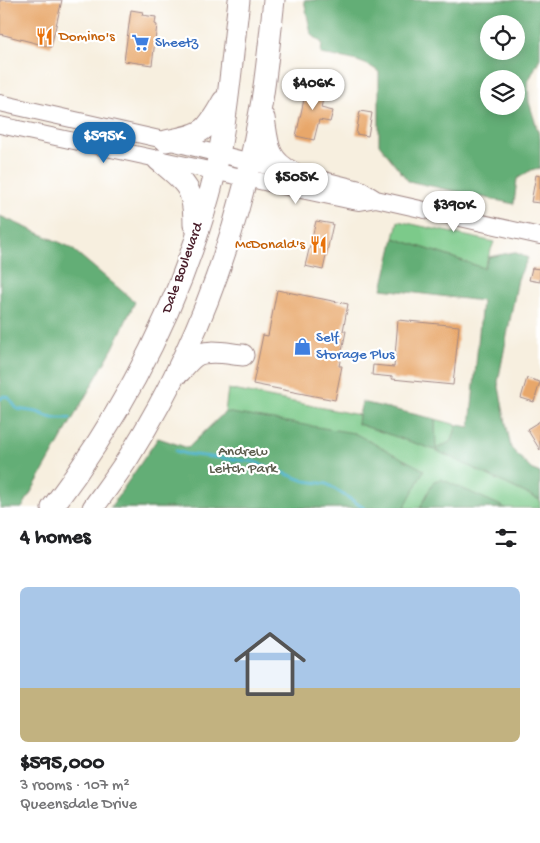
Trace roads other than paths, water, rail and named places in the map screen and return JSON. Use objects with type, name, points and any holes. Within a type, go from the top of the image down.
[{"type":"main road","name":"Dale Boulevard","points":[[52,508],[92,453],[118,412],[159,333],[194,242],[217,163],[239,0]]},
{"type":"main road","points":[[93,508],[129,457],[174,377],[215,283],[236,221],[249,170],[262,104],[274,0]]},
{"type":"main road","points":[[194,242],[194,207],[190,191],[162,150],[206,128],[228,92]]},
{"type":"main road","points":[[262,104],[266,134],[273,157],[280,166],[292,172]]},
{"type":"main road","points":[[174,377],[194,357],[200,354],[243,355]]},
{"type":"street","points":[[0,103],[162,150],[249,170],[356,201],[376,199]]},
{"type":"street","points":[[0,124],[162,150]]},
{"type":"street","points":[[249,170],[292,172],[360,189],[376,199],[540,236]]},
{"type":"waterway","points":[[0,399],[4,396],[8,397],[17,409],[37,412],[52,418],[70,418]]},
{"type":"waterway","points":[[176,451],[186,454],[255,462],[305,481],[327,484],[364,508]]},
{"type":"place","name":"Domino's","points":[[45,37]]},
{"type":"place","name":"Sheetz","points":[[141,43]]},
{"type":"place","name":"McDonald's","points":[[319,245]]},
{"type":"place","name":"Self Storage Plus","points":[[302,347]]},
{"type":"park label","name":"Andrew Leitch Park","points":[[243,460]]}]
